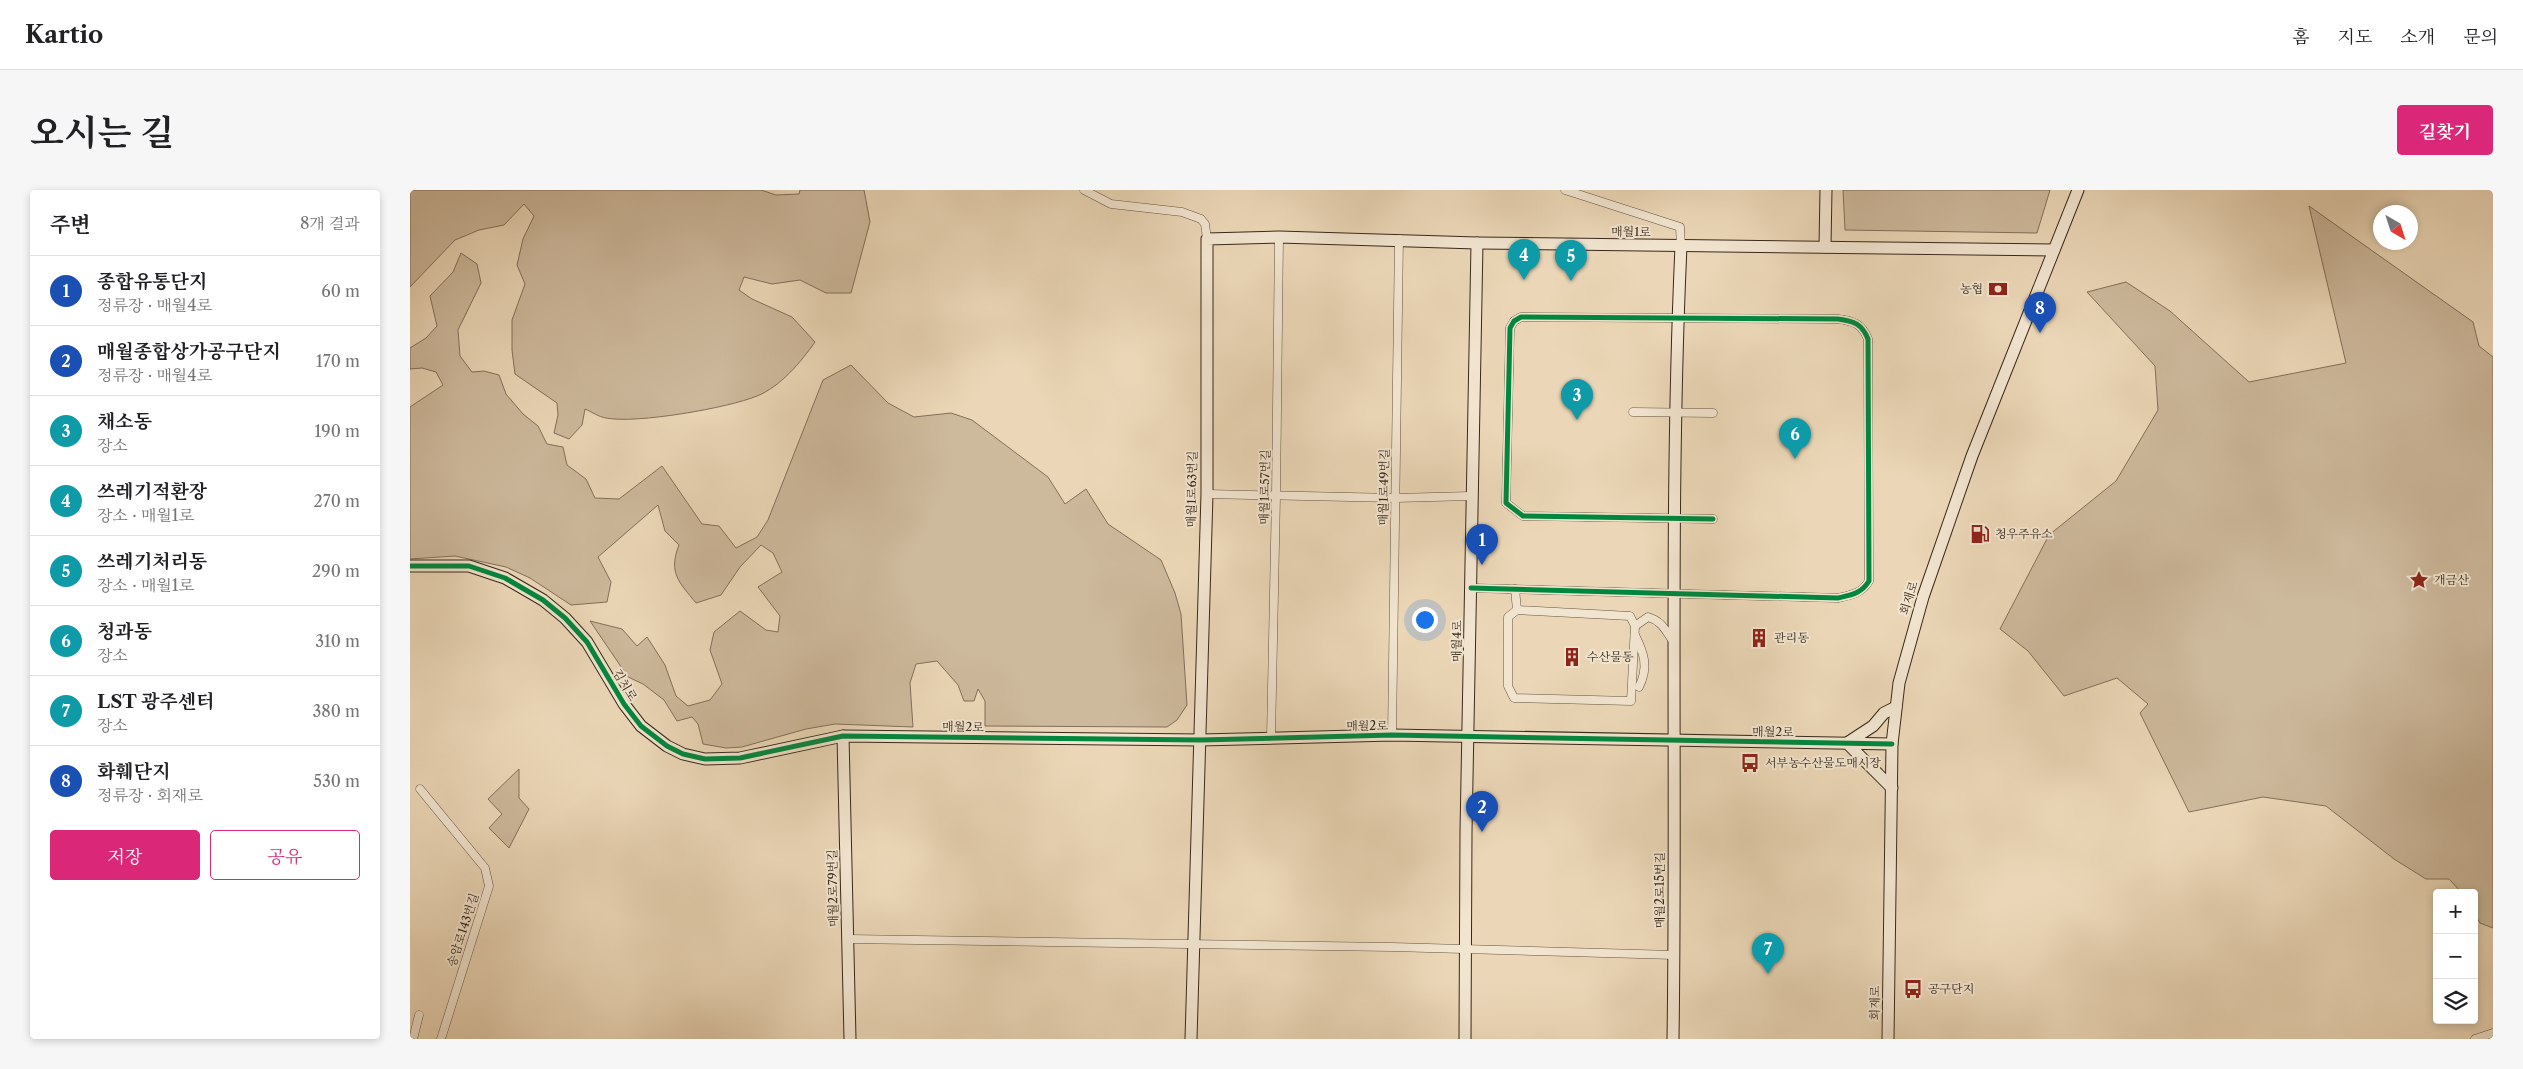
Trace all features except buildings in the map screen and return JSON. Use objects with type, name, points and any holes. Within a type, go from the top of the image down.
[{"type":"street","points":[[1085,190],[1111,204],[1182,212],[1191,215],[1205,224],[1207,239]]},
{"type":"street","points":[[1565,190],[1680,227],[1682,246]]},
{"type":"street","points":[[1826,190],[1826,247]]},
{"type":"street","name":"회재로","points":[[1888,1039],[1892,744],[1896,707],[1905,661],[1923,597],[1972,456],[2078,190]]},
{"type":"street","name":"매월1로","points":[[1207,239],[1278,237],[1399,239],[1477,243],[2054,250]]},
{"type":"street","name":"매월1로57번길","points":[[1271,736],[1276,496],[1278,237]]},
{"type":"street","name":"매월1로63번길","points":[[1190,1039],[1201,740],[1207,494],[1207,239]]},
{"type":"street","name":"매월1로49번길","points":[[1392,736],[1399,239]]},
{"type":"street","name":"매월4로","points":[[1465,1039],[1471,496],[1477,243]]},
{"type":"street","name":"매월2로15번길","points":[[1673,1039],[1674,741],[1672,592],[1678,316],[1682,246]]},
{"type":"street","points":[[1471,588],[1838,598],[1858,593],[1865,588],[1870,571],[1868,339],[1865,330],[1852,320],[1678,316],[1521,317],[1514,321],[1510,328],[1506,503],[1510,508],[1522,516],[1713,519]]},
{"type":"street","points":[[1633,412],[1713,413]]},
{"type":"street","points":[[1207,494],[1395,498],[1471,496]]},
{"type":"street","name":"김치로","points":[[410,566],[470,566],[505,578],[543,600],[565,618],[587,642],[624,704],[640,726],[652,737],[683,754],[705,759],[740,758],[843,736]]},
{"type":"street","points":[[1516,589],[1516,610]]},
{"type":"street","points":[[1639,687],[1643,679],[1645,654],[1635,630],[1630,616],[1624,614],[1516,610],[1508,617],[1508,686],[1514,698],[1632,701],[1635,630],[1648,617],[1656,619],[1661,622],[1673,641]]},
{"type":"street","points":[[1892,788],[1847,743],[1873,726],[1884,713],[1896,707]]},
{"type":"street","name":"매월2로","points":[[843,736],[1201,740],[1271,736],[1392,736],[1892,744]]},
{"type":"street","name":"매월2로79번길","points":[[843,736],[850,1039]]},
{"type":"street","name":"송암로143번길","points":[[420,789],[485,868],[489,886],[441,1039]]},
{"type":"street","points":[[848,939],[1674,955]]},
{"type":"street","points":[[414,1039],[418,1015]]},
{"type":"street","points":[[2475,1039],[2493,1033]]},
{"type":"shaded area","points":[[410,190],[761,190],[776,195],[799,194],[800,190],[864,190],[870,222],[851,293],[826,293],[800,280],[772,284],[744,277],[739,290],[752,299],[792,317],[815,342],[797,366],[774,387],[743,401],[704,410],[659,417],[638,419],[606,418],[585,409],[582,425],[569,439],[554,433],[558,415],[557,403],[515,374],[512,350],[512,320],[525,284],[517,265],[523,239],[534,216],[524,204],[504,225],[479,230],[455,240],[410,287]]},
{"type":"shaded area","points":[[1843,190],[2050,190],[2037,233],[1845,230]]},
{"type":"shaded area","points":[[2309,206],[2473,322],[2479,346],[2493,357],[2493,928],[2480,923],[2478,919],[2478,889],[2458,889],[2449,879],[2426,879],[2394,859],[2326,806],[2263,797],[2189,812],[2140,713],[2148,704],[2117,678],[2064,696],[2028,651],[2000,629],[2049,535],[2116,481],[2158,410],[2155,366],[2087,292],[2126,282],[2170,311],[2249,382],[2346,363]]},
{"type":"shaded area","points":[[461,253],[477,264],[481,283],[458,330],[460,356],[472,372],[484,371],[499,375],[506,394],[523,414],[538,426],[547,444],[563,447],[567,465],[586,479],[595,498],[619,499],[662,466],[702,524],[719,526],[736,548],[757,537],[768,520],[823,380],[851,365],[888,403],[914,417],[951,413],[972,420],[1048,477],[1065,504],[1086,489],[1108,524],[1161,560],[1175,593],[1181,614],[1187,705],[1177,720],[1167,727],[985,726],[985,701],[978,689],[974,701],[964,701],[958,685],[937,661],[916,664],[910,683],[913,727],[835,724],[806,729],[742,747],[726,748],[703,744],[698,724],[692,717],[677,721],[664,700],[643,684],[628,677],[590,621],[622,629],[637,646],[647,637],[665,665],[676,696],[688,706],[710,700],[722,684],[710,650],[714,632],[740,611],[766,630],[778,632],[780,616],[758,587],[782,572],[773,553],[761,545],[740,567],[721,595],[696,603],[677,577],[675,563],[679,545],[665,531],[658,505],[598,557],[611,582],[607,602],[571,605],[530,578],[506,567],[455,556],[410,559],[410,407],[443,385],[436,372],[422,368],[410,369],[410,348],[426,338],[437,326],[430,296],[453,272]]},
{"type":"shaded area","points":[[519,769],[519,798],[529,809],[509,848],[489,828],[502,814],[488,799]]},
{"type":"cycle path","points":[[1471,588],[1838,598],[1859,591],[1869,581],[1868,339],[1857,324],[1838,319],[1521,317],[1514,321],[1510,328],[1506,503],[1523,516],[1713,519]]},
{"type":"cycle path","points":[[410,566],[469,566],[505,578],[543,600],[565,618],[587,642],[624,704],[641,726],[667,746],[683,754],[705,759],[740,758],[843,736],[1201,740],[1392,735],[1892,744]]},
{"type":"place","name":"쓰레기적환장","points":[[1524,280]]},
{"type":"place","name":"쓰레기처리동","points":[[1571,281]]},
{"type":"place","name":"농협","points":[[1998,289]]},
{"type":"place","name":"화훼단지","points":[[2040,333]]},
{"type":"place","name":"채소동","points":[[1577,420]]},
{"type":"place","name":"청과동","points":[[1795,459]]},
{"type":"place","name":"청우주유소","points":[[1980,534]]},
{"type":"place","name":"종합유통단지","points":[[1482,565]]},
{"type":"place","name":"개금산","points":[[2419,580]]},
{"type":"place","name":"관리동","points":[[1759,638]]},
{"type":"place","name":"수산물동","points":[[1572,657]]},
{"type":"place","name":"서부농수산물도매시장","points":[[1750,763]]},
{"type":"place","name":"매월종합상가공구단지","points":[[1482,832]]},
{"type":"place","name":"LST 광주센터","points":[[1768,974]]},
{"type":"place","name":"공구단지","points":[[1913,989]]}]
